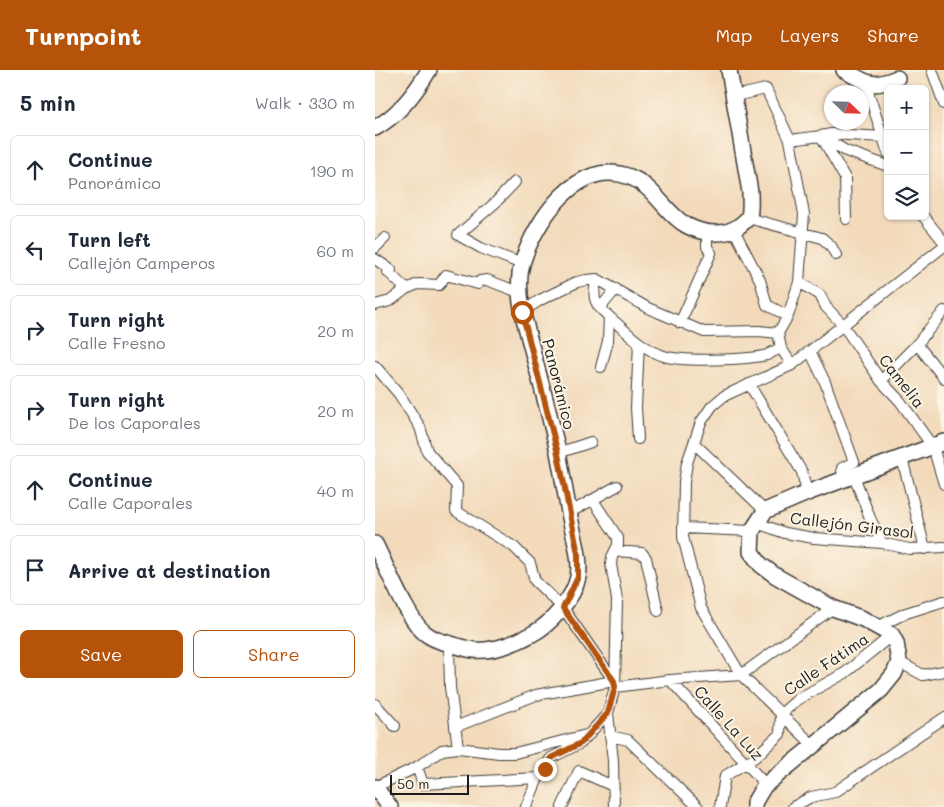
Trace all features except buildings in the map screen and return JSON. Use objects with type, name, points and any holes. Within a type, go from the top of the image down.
[{"type":"street","points":[[375,128],[387,122],[422,82],[429,70]]},
{"type":"street","points":[[729,70],[735,96],[750,192],[750,212],[748,218],[733,230],[760,280],[767,305],[788,316]]},
{"type":"street","points":[[843,70],[865,82],[881,84],[899,73]]},
{"type":"street","points":[[932,70],[943,97]]},
{"type":"street","points":[[865,82],[884,140]]},
{"type":"street","points":[[735,96],[766,89],[790,140],[804,214],[804,234],[799,282],[788,316],[778,333],[781,348],[792,365]]},
{"type":"street","points":[[790,140],[831,134],[883,137]]},
{"type":"street","points":[[821,136],[846,150],[884,164]]},
{"type":"street","points":[[821,136],[845,178],[846,219]]},
{"type":"street","name":"Panorámico","points":[[375,544],[410,615],[424,633],[441,642],[475,650],[498,647],[522,640],[541,630],[563,608],[578,577],[578,554],[558,454],[522,312],[520,277],[522,264],[537,232],[547,213],[577,183],[595,173],[612,172],[630,177],[647,188],[685,224],[707,232],[721,234],[733,230]]},
{"type":"street","points":[[515,182],[495,204],[458,235],[481,248],[522,264]]},
{"type":"street","points":[[748,218],[822,238],[831,246],[836,255]]},
{"type":"street","points":[[926,220],[944,242]]},
{"type":"street","points":[[680,323],[711,253],[707,247],[707,232]]},
{"type":"street","points":[[375,248],[385,238]]},
{"type":"street","points":[[814,746],[741,676],[701,608],[683,537],[684,482],[687,464],[701,422],[712,406],[724,396],[792,365],[944,246]]},
{"type":"street","points":[[375,258],[391,270],[388,272],[406,288]]},
{"type":"street","points":[[375,305],[390,301],[406,288],[418,284],[439,285],[446,275],[478,284],[480,281],[487,280],[521,294]]},
{"type":"street","points":[[522,312],[540,300],[577,282],[597,279],[648,308],[704,332],[759,331],[778,333]]},
{"type":"street","points":[[597,279],[594,298],[600,308],[639,343],[664,356],[695,359],[728,358],[767,355],[781,348]]},
{"type":"street","name":"Camelia","points":[[799,282],[820,294],[825,308],[843,325],[881,381],[938,445],[944,484]]},
{"type":"street","points":[[600,308],[615,289]]},
{"type":"street","points":[[881,381],[917,344],[944,311]]},
{"type":"street","points":[[601,367],[608,341],[609,317]]},
{"type":"street","points":[[638,439],[636,408],[639,343]]},
{"type":"street","points":[[917,344],[944,378]]},
{"type":"street","points":[[810,351],[825,382],[854,462],[842,468],[882,543]]},
{"type":"street","points":[[375,366],[399,394],[420,427],[427,451],[457,486],[456,510],[514,547],[530,563],[535,581],[563,608],[615,684]]},
{"type":"street","points":[[749,384],[802,472],[807,493]]},
{"type":"street","points":[[558,454],[591,442]]},
{"type":"street","points":[[694,443],[758,522]]},
{"type":"street","points":[[683,528],[758,522],[807,493],[938,445]]},
{"type":"street","points":[[902,458],[925,549]]},
{"type":"street","points":[[569,513],[617,486]]},
{"type":"street","points":[[593,500],[617,538],[618,545],[611,564],[617,600],[615,684],[608,713],[613,761],[614,807]]},
{"type":"street","points":[[754,807],[754,802],[766,785],[881,690],[894,674],[899,662],[896,643],[892,635],[879,626],[833,608],[776,576],[761,565],[751,552],[758,522]]},
{"type":"street","name":"Callejón Girasol","points":[[758,522],[785,533],[814,538],[882,543],[909,549],[944,547]]},
{"type":"street","points":[[615,551],[642,553],[646,558],[657,611]]},
{"type":"street","points":[[879,626],[906,613],[944,601]]},
{"type":"street","points":[[455,727],[536,695],[615,684],[741,676],[833,608]]},
{"type":"street","name":"Calle Fátima","points":[[720,807],[725,776],[755,757],[780,734],[781,714],[798,699],[845,673],[892,635]]},
{"type":"street","points":[[449,644],[450,687],[458,748]]},
{"type":"street","points":[[899,662],[923,675],[944,671]]},
{"type":"street","name":"Calle La Luz","points":[[670,680],[766,785]]},
{"type":"street","points":[[375,704],[395,726]]},
{"type":"street","points":[[526,807],[538,778],[551,758],[581,743],[608,713]]},
{"type":"street","points":[[793,807],[811,797],[835,792],[944,718]]},
{"type":"street","points":[[390,807],[375,787],[417,767],[442,750],[458,748],[515,753],[590,734]]},
{"type":"street","points":[[610,736],[628,740],[698,807]]},
{"type":"street","points":[[417,767],[423,784],[538,778]]},
{"type":"street","points":[[562,807],[579,771],[613,786]]},
{"type":"route","points":[[522,312],[558,454],[578,554],[578,577],[563,608],[614,681],[615,687],[608,713],[581,743],[551,758],[545,769]]}]
